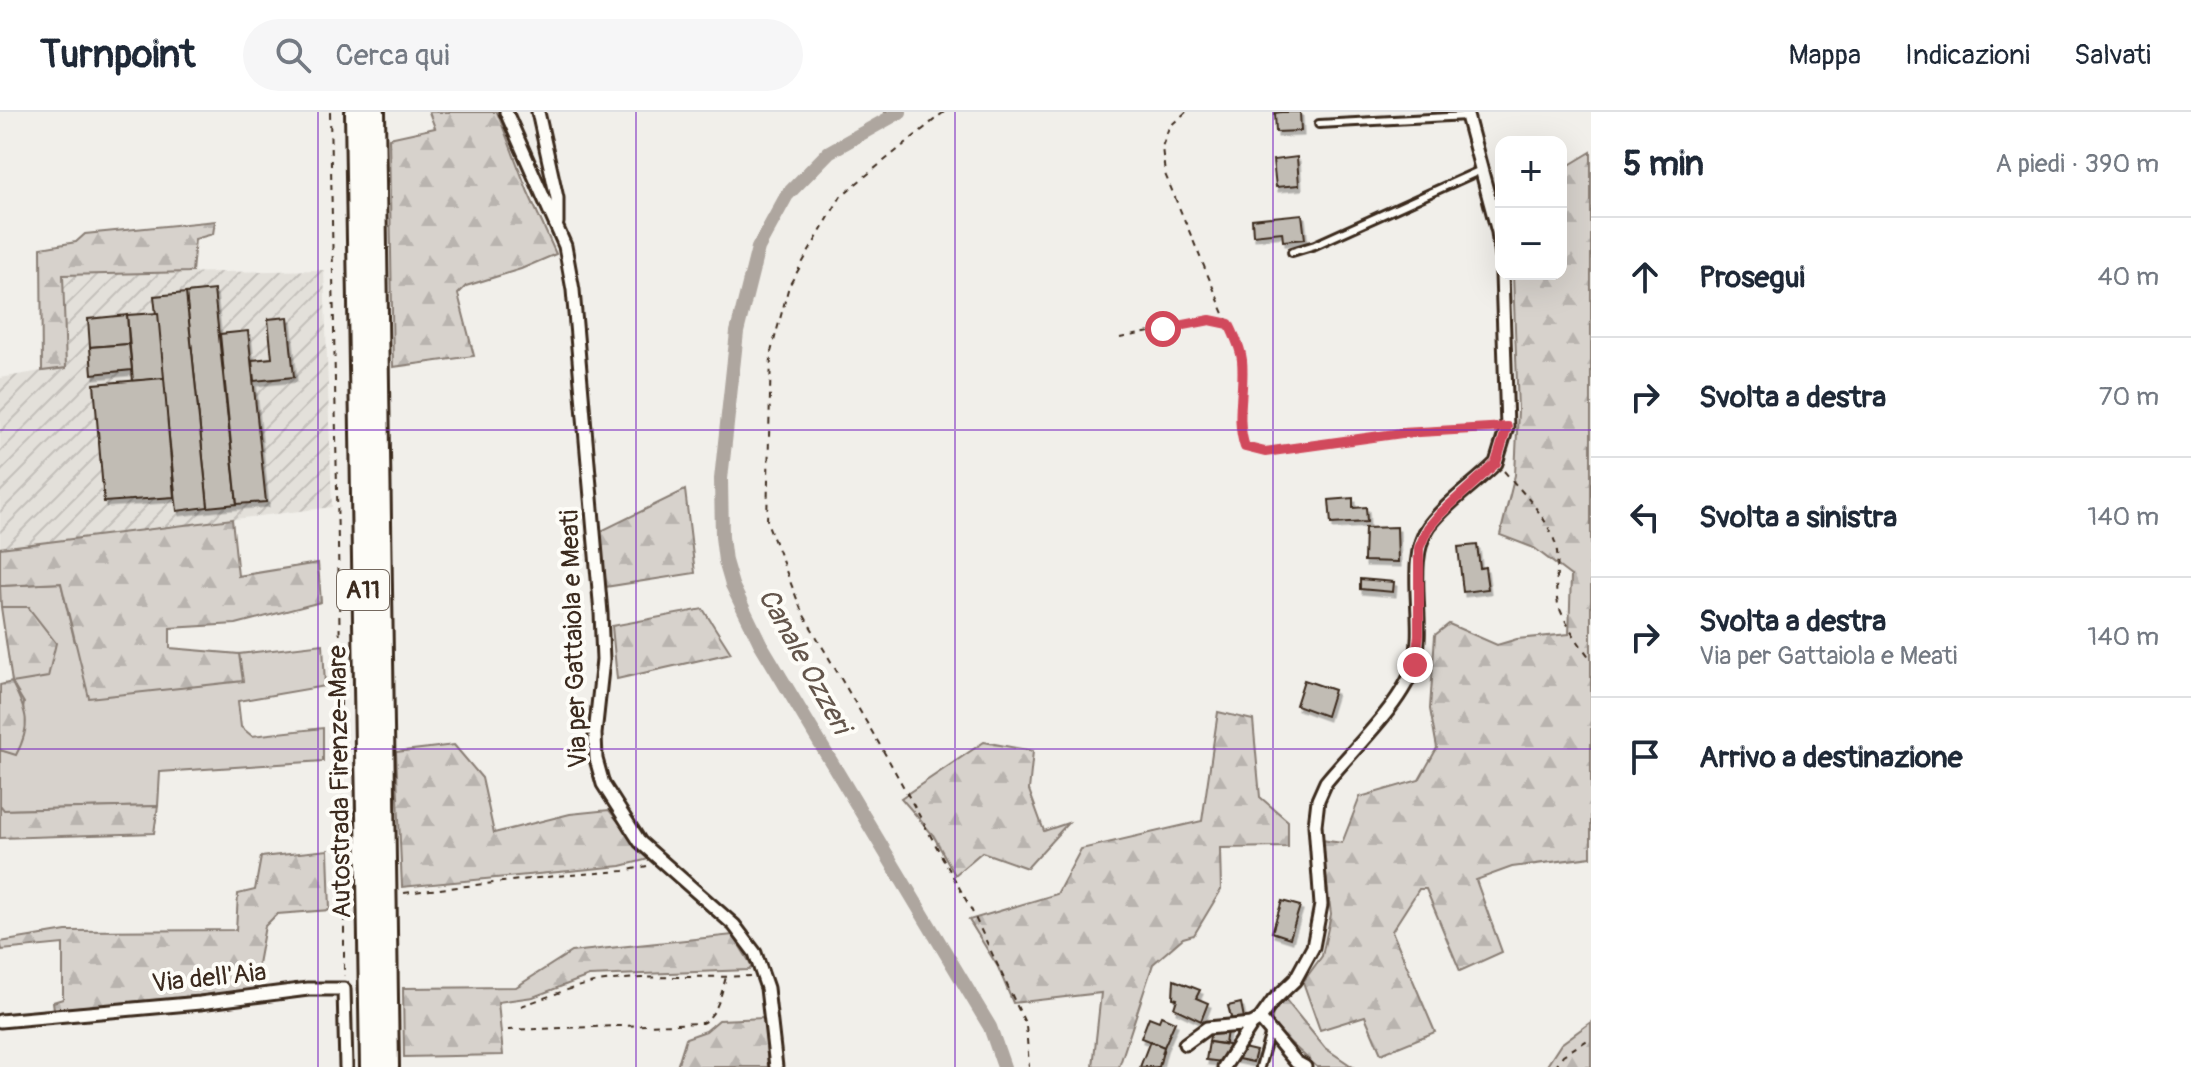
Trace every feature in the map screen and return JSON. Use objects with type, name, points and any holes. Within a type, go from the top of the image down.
[{"type":"highway","name":"Autostrada Firenze-Mare","points":[[356,112],[371,1067]]},
{"type":"highway","name":"Autostrada Firenze-Mare","points":[[374,112],[388,1067]]},
{"type":"street","name":"Via per Gattaiola e Meati","points":[[506,112],[565,246],[573,290],[601,613],[603,660],[595,734],[596,759],[603,784],[640,842],[734,925],[755,953],[767,988],[776,1067]]},
{"type":"street","points":[[538,112],[557,198],[557,228]]},
{"type":"street","points":[[1466,114],[1495,221]]},
{"type":"street","points":[[1224,1067],[1256,1021],[1295,980],[1313,947],[1321,905],[1315,825],[1322,791],[1401,693],[1415,665],[1419,635],[1419,548],[1428,528],[1496,463],[1507,427],[1502,280]]},
{"type":"street","name":"Via dell'Aia","points":[[0,1021],[200,1003],[308,989],[344,989]]},
{"type":"street","points":[[344,989],[346,1067]]},
{"type":"street","points":[[1185,1044],[1207,1028],[1256,1021],[1270,1030],[1296,1062],[1305,1067]]},
{"type":"lane","points":[[1319,124],[1466,114]]},
{"type":"lane","points":[[1292,252],[1315,245],[1481,170]]},
{"type":"lane","points":[[1260,1067],[1270,1030]]},
{"type":"path","points":[[330,112],[344,989]]},
{"type":"path","points":[[944,112],[841,196],[789,286],[771,352],[767,522],[802,612],[971,909],[1026,1025],[1029,1067]]},
{"type":"path","points":[[1186,112],[1169,127],[1162,147],[1165,174],[1242,358],[1239,411],[1245,447],[1265,452],[1402,433],[1507,427]]},
{"type":"path","points":[[1120,338],[1210,320],[1229,324]]},
{"type":"path","points":[[1496,463],[1537,508],[1554,538],[1558,560],[1557,602],[1591,659]]},
{"type":"path","points":[[404,893],[624,871],[663,862]]},
{"type":"path","points":[[521,1006],[601,982],[641,977],[763,975]]},
{"type":"path","points":[[508,1030],[702,1023],[711,1018],[726,977]]},
{"type":"path","points":[[1555,1067],[1563,1055],[1591,1038]]},
{"type":"shaded area","points":[[324,270],[332,507],[0,548],[0,378],[65,367],[62,275]]},
{"type":"green space","points":[[429,112],[497,112],[556,254],[521,269],[466,286],[458,294],[474,356],[393,367],[389,138],[435,128]]},
{"type":"green space","points":[[1591,152],[1591,857],[1512,867],[1476,880],[1502,952],[1460,971],[1426,889],[1419,889],[1392,931],[1435,1032],[1381,1054],[1365,1016],[1320,1030],[1303,982],[1322,956],[1331,914],[1321,840],[1342,843],[1360,797],[1419,780],[1437,748],[1430,709],[1435,635],[1449,624],[1497,645],[1517,639],[1569,634],[1571,576],[1534,548],[1500,535],[1515,475],[1518,410],[1513,280],[1567,280],[1567,166]]},
{"type":"green space","points":[[215,221],[213,234],[195,239],[192,272],[63,275],[66,368],[42,371],[41,248],[76,242],[85,234]]},
{"type":"green space","points":[[685,490],[695,573],[605,587],[601,531]]},
{"type":"green space","points":[[232,519],[238,576],[318,563],[321,602],[236,624],[170,628],[170,648],[239,654],[243,681],[89,698],[61,583],[0,586],[0,548]]},
{"type":"green space","points":[[61,583],[75,643],[242,681],[239,654],[323,644],[325,686],[238,701],[241,727],[252,736],[323,728],[323,761],[160,772],[158,806],[4,810],[0,805],[0,750],[16,754],[24,703],[12,683],[29,607],[1,607],[0,586]]},
{"type":"green space","points":[[1,607],[28,607],[56,643],[48,677],[12,683],[26,719],[16,755],[0,750],[0,685],[12,682]]},
{"type":"green space","points":[[703,609],[731,653],[617,679],[612,626]]},
{"type":"green space","points":[[1218,712],[1253,720],[1260,797],[1288,821],[1288,847],[1220,848],[1221,890],[1194,935],[1183,938],[1153,964],[1119,1067],[1093,1067],[1101,993],[1013,1003],[998,967],[969,920],[1057,894],[1081,849],[1202,821]]},
{"type":"green space","points":[[984,742],[1033,751],[1029,790],[1044,831],[1068,823],[1027,868],[982,852],[955,875],[933,835],[901,798]]},
{"type":"green space","points":[[454,745],[482,778],[494,833],[570,814],[609,810],[649,859],[621,866],[402,887],[396,752]]},
{"type":"green space","points":[[0,805],[4,810],[158,806],[154,833],[0,838]]},
{"type":"green space","points":[[328,850],[330,910],[277,914],[265,926],[253,991],[54,1009],[53,1002],[63,999],[63,944],[2,950],[0,942],[66,931],[236,930],[238,894],[255,890],[261,857]]},
{"type":"green space","points":[[733,935],[752,966],[749,970],[589,976],[533,997],[498,1002],[503,1055],[404,1057],[403,988],[516,987],[571,952]]},
{"type":"green space","points":[[1285,999],[1325,1048],[1353,1067],[1317,1067],[1271,1025],[1273,1012]]},
{"type":"green space","points":[[764,1018],[768,1067],[677,1067],[686,1038],[706,1031],[719,1020]]},
{"type":"green space","points":[[1591,1022],[1591,1067],[1546,1067],[1561,1044]]},
{"type":"building","points":[[1300,112],[1301,131],[1276,132],[1275,113]]},
{"type":"building","points":[[1297,157],[1299,185],[1276,187],[1273,160]]},
{"type":"building","points":[[1302,214],[1305,239],[1283,241],[1282,232],[1253,235],[1252,219]]},
{"type":"building","points":[[214,290],[237,504],[208,507],[186,293]]},
{"type":"building","points":[[186,293],[208,507],[177,511],[154,296]]},
{"type":"building","points":[[158,313],[164,378],[133,381],[127,315]]},
{"type":"building","points":[[127,315],[129,344],[90,347],[88,319]]},
{"type":"building","points":[[288,317],[294,377],[254,381],[252,360],[272,358],[268,319]]},
{"type":"building","points":[[248,331],[266,502],[237,504],[220,334]]},
{"type":"building","points":[[129,344],[132,370],[92,374],[90,347]]},
{"type":"building","points":[[164,378],[174,497],[104,502],[94,384]]},
{"type":"building","points":[[1353,498],[1353,508],[1366,507],[1367,522],[1331,524],[1329,500]]},
{"type":"building","points":[[1397,527],[1398,562],[1364,561],[1365,528]]},
{"type":"building","points":[[1477,545],[1480,568],[1485,567],[1488,589],[1463,592],[1458,547]]},
{"type":"building","points":[[1360,579],[1394,582],[1393,592],[1360,589]]},
{"type":"building","points":[[1304,680],[1334,690],[1326,716],[1296,705]]},
{"type":"building","points":[[1282,901],[1300,906],[1290,938],[1272,932]]},
{"type":"building","points":[[1174,980],[1200,990],[1196,998],[1208,1003],[1201,1021],[1174,1008],[1177,999],[1173,998]]},
{"type":"building","points":[[1241,1003],[1244,1018],[1232,1021],[1228,1006]]},
{"type":"building","points":[[1161,1016],[1175,1022],[1164,1047],[1141,1038],[1149,1017],[1159,1021]]},
{"type":"building","points":[[1211,1029],[1227,1031],[1225,1044],[1209,1042]]},
{"type":"building","points":[[1150,1041],[1164,1047],[1159,1067],[1140,1067]]},
{"type":"building","points":[[1209,1042],[1234,1046],[1222,1062],[1206,1060]]},
{"type":"building","points":[[1239,1047],[1256,1051],[1253,1062],[1233,1058]]},
{"type":"waterway","name":"Canale Ozzeri","points":[[886,112],[891,117]]},
{"type":"waterway","name":"Canale Ozzeri","points":[[900,112],[829,152],[787,195],[758,248],[737,332],[721,479],[722,537],[732,585],[760,643],[990,1027],[1004,1067]]},
{"type":"route","points":[[1163,329],[1210,320],[1229,324],[1242,358],[1239,411],[1245,447],[1265,452],[1402,433],[1507,427],[1496,463],[1440,514],[1428,528],[1419,548],[1419,635],[1415,665]]}]
